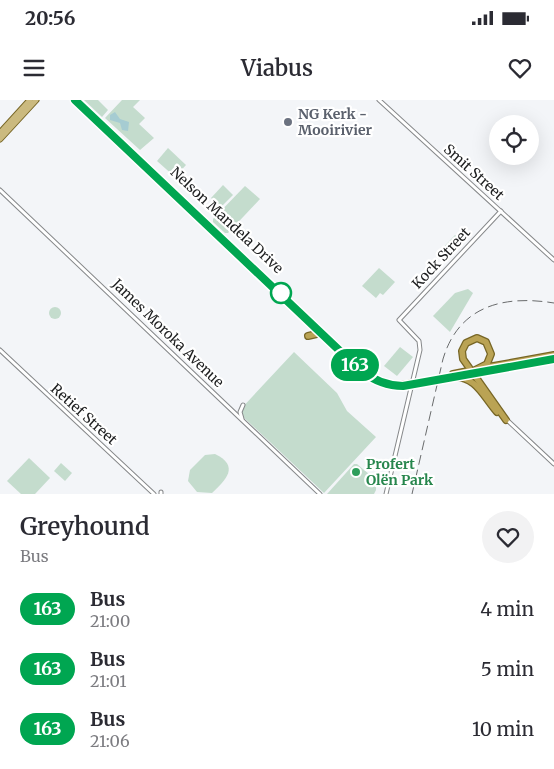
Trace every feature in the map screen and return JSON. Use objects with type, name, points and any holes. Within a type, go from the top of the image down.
[{"type":"highway","name":"Nelson Mandela Drive","points":[[75,100],[368,376],[382,383],[396,384],[453,376],[554,355]]},
{"type":"highway","name":"Nelson Mandela Drive","points":[[80,100],[368,372],[382,380],[396,384]]},
{"type":"highway","points":[[308,336],[316,332],[323,334]]},
{"type":"highway","points":[[473,372],[487,364],[491,354],[489,345],[478,338],[466,343],[462,351],[463,359],[506,420]]},
{"type":"highway","name":"Nelson Mandela Drive","points":[[473,372],[554,359]]},
{"type":"highway","points":[[453,376],[472,381],[506,420]]},
{"type":"main road","points":[[0,133],[30,100]]},
{"type":"main road","points":[[0,139],[36,100]]},
{"type":"street","name":"Smit Street","points":[[379,100],[554,260]]},
{"type":"street","name":"James Moroka Avenue","points":[[0,190],[320,494]]},
{"type":"street","name":"Kock Street","points":[[386,494],[420,350],[419,341],[399,320],[501,211]]},
{"type":"street","name":"Retief Street","points":[[0,350],[154,494]]},
{"type":"street","points":[[39,388],[41,396]]},
{"type":"street","points":[[242,405],[240,412],[243,421]]},
{"type":"street","points":[[506,420],[554,464]]},
{"type":"green space","points":[[84,100],[98,100],[108,110],[102,117]]},
{"type":"green space","points":[[122,100],[140,100],[133,107],[145,118],[139,124],[154,138],[140,150],[105,118]]},
{"type":"green space","points":[[168,148],[186,165],[175,177],[157,161]]},
{"type":"green space","points":[[223,185],[233,195],[221,207],[211,198]]},
{"type":"green space","points":[[245,186],[260,199],[228,233],[225,233],[213,222],[213,219]]},
{"type":"green space","points":[[455,235],[463,243],[448,258],[440,251]]},
{"type":"green space","points":[[379,268],[395,282],[383,295],[380,293],[376,298],[362,286]]},
{"type":"green space","points":[[468,289],[473,293],[450,332],[433,316],[455,293]]},
{"type":"green space","points":[[53,307],[57,307],[61,313],[57,319],[53,319],[49,315],[49,311]]},
{"type":"green space","points":[[400,347],[413,357],[397,376],[384,366]]},
{"type":"green space","points":[[294,352],[337,393],[347,411],[376,437],[324,493],[238,412]]},
{"type":"green space","points":[[215,454],[227,463],[229,468],[226,478],[212,493],[197,492],[188,481],[190,470],[205,455]]},
{"type":"green space","points":[[29,458],[50,478],[35,494],[21,494],[7,481]]},
{"type":"green space","points":[[61,463],[72,473],[65,481],[54,471]]},
{"type":"green space","name":"Profert Olën Park","points":[[354,464],[357,464],[376,480],[374,494],[327,494]]},
{"type":"water","points":[[115,112],[120,119],[129,122],[128,131],[122,130],[120,123],[110,120],[110,115]]},
{"type":"railway","points":[[412,494],[443,359],[450,341],[460,326],[472,315],[502,303],[518,301],[554,303]]},
{"type":"bus line","name":"163","points":[[75,100],[368,376],[388,385],[403,386],[554,359]]},
{"type":"place","name":"NG Kerk - Mooirivier","points":[[288,122]]},
{"type":"place","name":"Profert Olën Park","points":[[356,472]]}]
